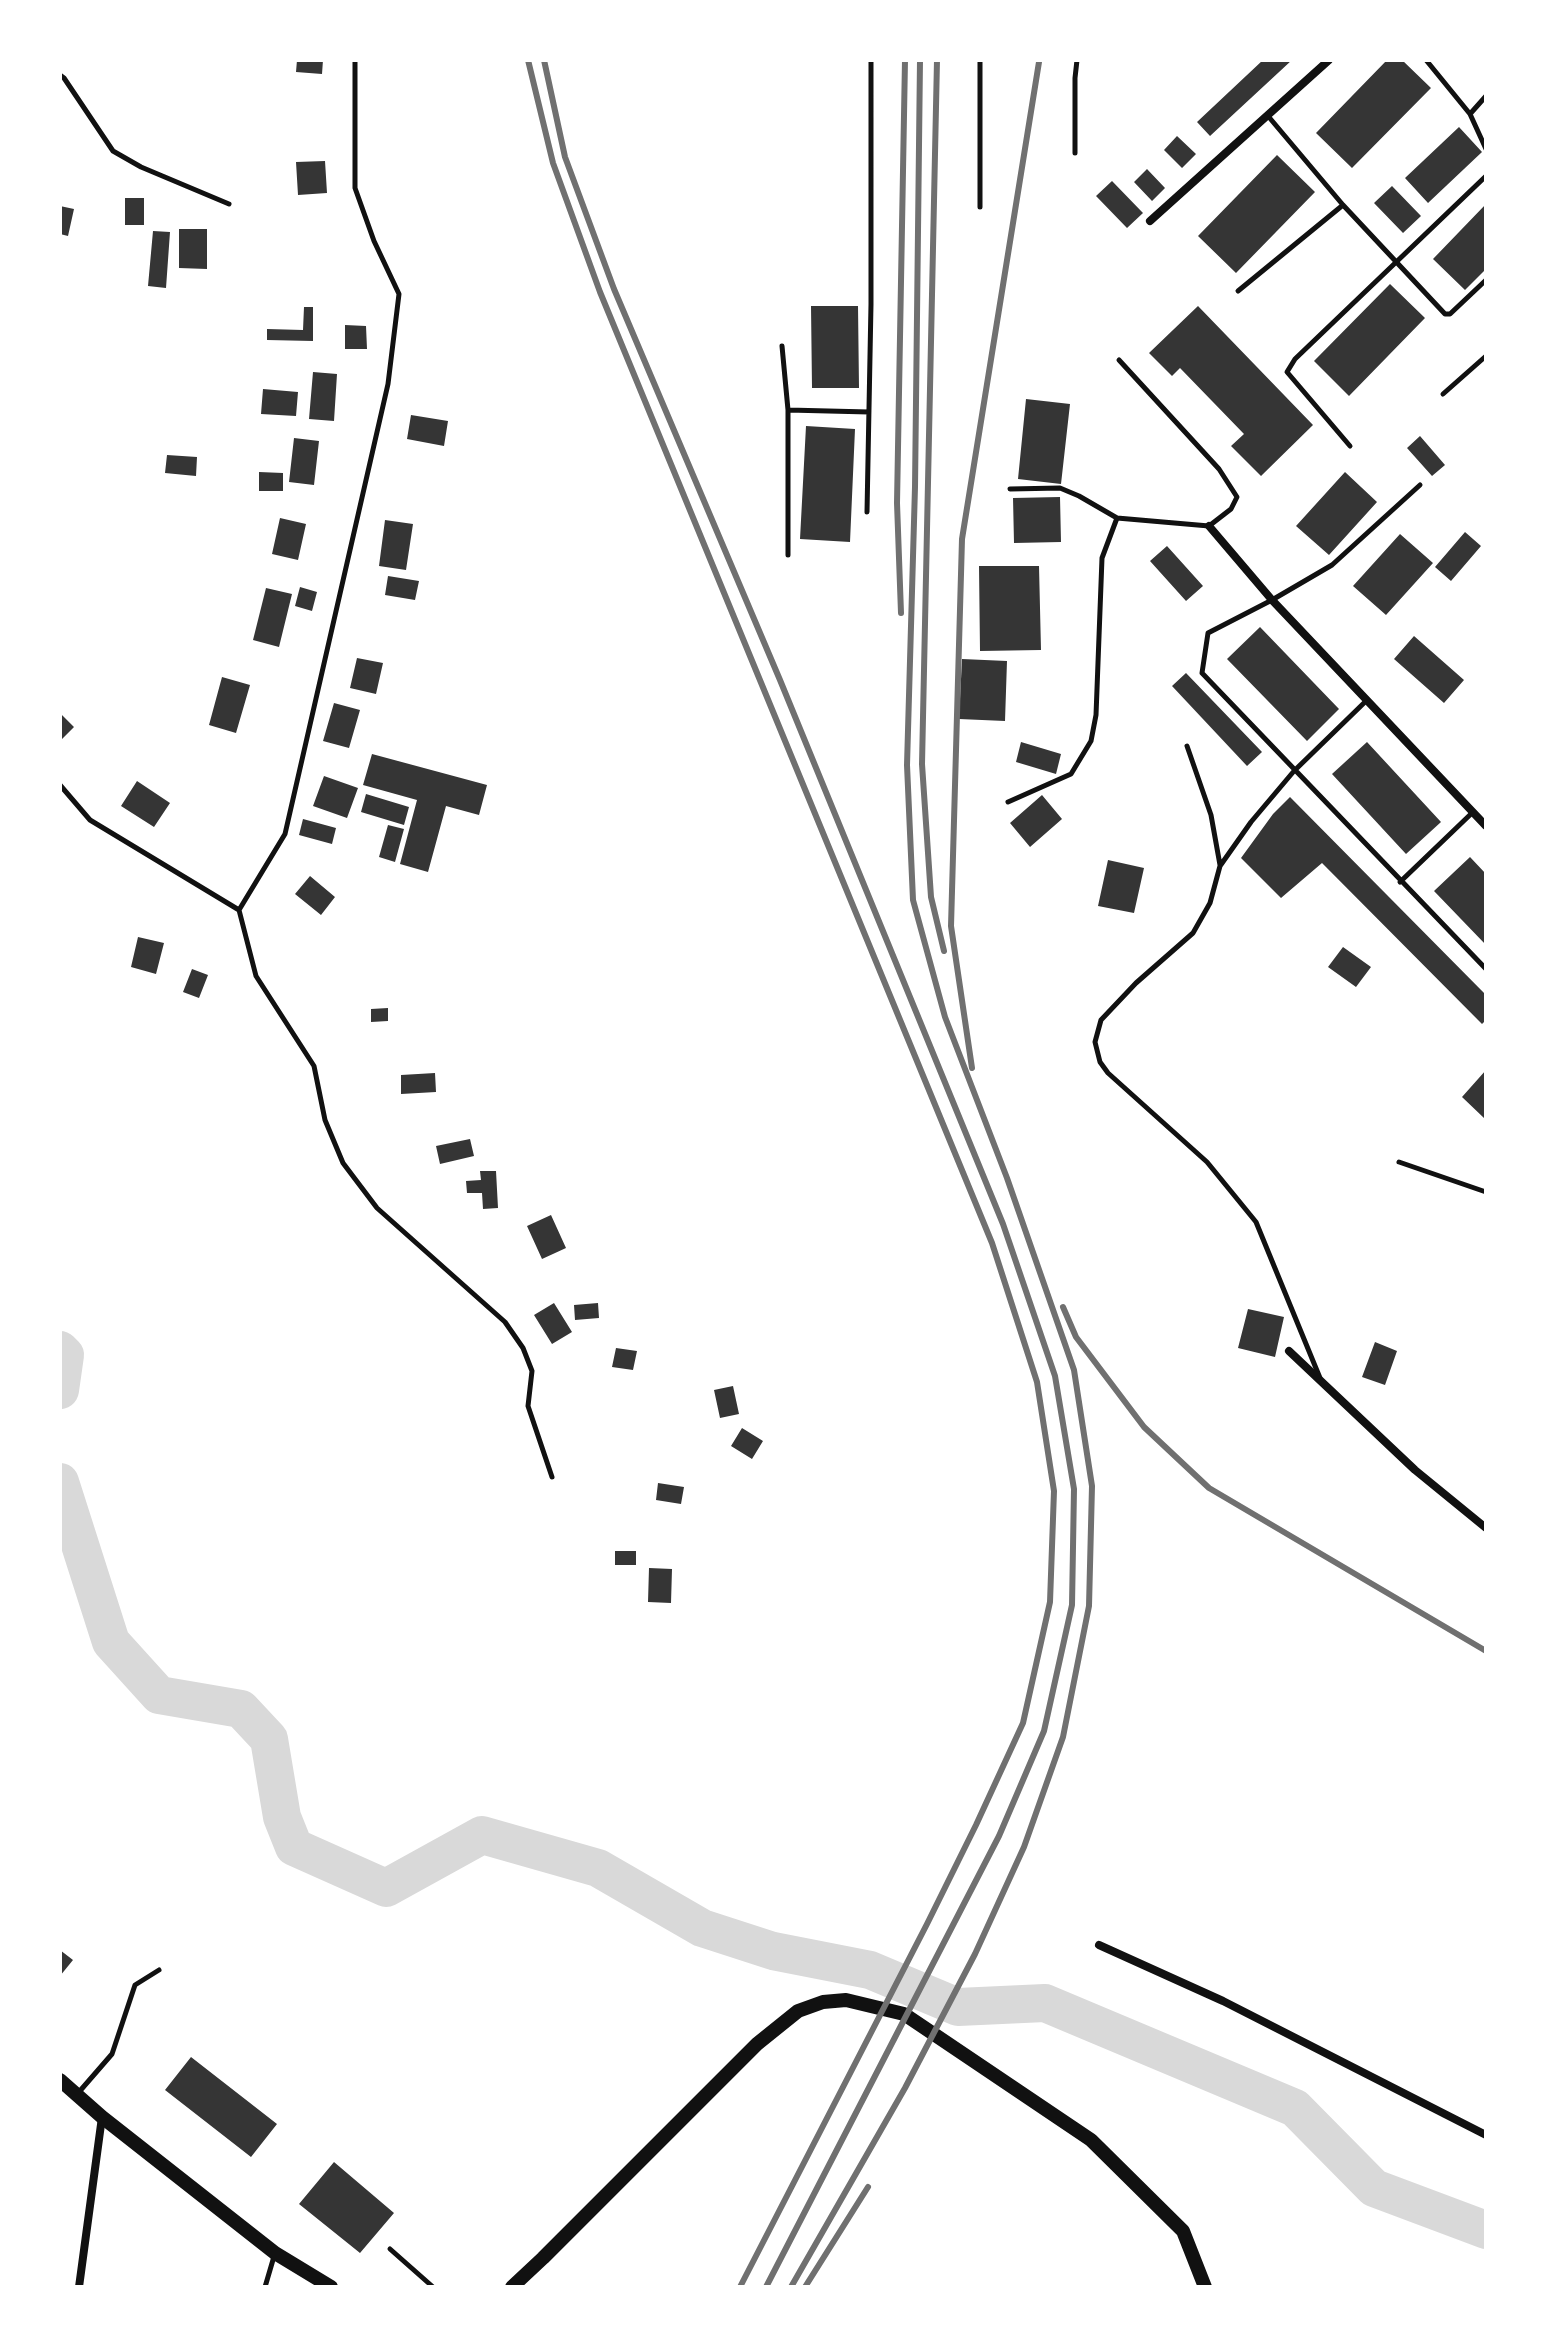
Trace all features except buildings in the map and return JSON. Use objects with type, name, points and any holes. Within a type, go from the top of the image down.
[{"type":"main road","points":[[512,2287],[757,2044],[798,2011],[823,2002],[846,2000],[904,2014],[1091,2140],[1183,2231],[1205,2287]]},
{"type":"main road","points":[[60,2080],[102,2117],[275,2253],[331,2287]]},
{"type":"street","points":[[1150,221],[1329,60]]},
{"type":"street","points":[[1209,526],[1272,600],[1486,826]]},
{"type":"street","points":[[1289,1351],[1415,1470],[1486,1528]]},
{"type":"street","points":[[1099,1945],[1223,2001],[1486,2135]]},
{"type":"street","points":[[79,2287],[102,2117]]},
{"type":"lane","points":[[239,910],[285,834],[388,384],[399,294],[374,241],[355,188],[355,60]]},
{"type":"lane","points":[[867,512],[871,60]]},
{"type":"lane","points":[[980,60],[980,207]]},
{"type":"lane","points":[[1075,153],[1077,60]]},
{"type":"lane","points":[[1426,60],[1470,114],[1486,149]]},
{"type":"lane","points":[[60,75],[113,151],[141,167],[229,204]]},
{"type":"lane","points":[[1470,114],[1486,96]]},
{"type":"lane","points":[[1268,116],[1343,205],[1445,314],[1450,314],[1486,280]]},
{"type":"lane","points":[[1350,446],[1287,372],[1295,359],[1486,176]]},
{"type":"lane","points":[[1238,291],[1343,205]]},
{"type":"lane","points":[[782,346],[788,410],[788,555]]},
{"type":"lane","points":[[1443,394],[1486,356]]},
{"type":"lane","points":[[1010,489],[1060,488],[1117,518],[1209,526],[1231,509],[1237,497],[1219,469],[1119,360]]},
{"type":"lane","points":[[788,410],[869,412]]},
{"type":"lane","points":[[1420,485],[1332,565],[1208,633],[1202,673],[1486,969]]},
{"type":"lane","points":[[1008,802],[1071,774],[1091,741],[1096,715],[1102,558],[1117,518]]},
{"type":"lane","points":[[1321,1382],[1256,1222],[1207,1162],[1108,1073],[1100,1062],[1095,1042],[1101,1020],[1136,983],[1193,933],[1210,903],[1220,866],[1251,822],[1294,771],[1366,701]]},
{"type":"lane","points":[[1187,746],[1211,815],[1220,866]]},
{"type":"lane","points":[[60,785],[90,820],[239,910],[256,976],[314,1066],[325,1120],[343,1163],[377,1208],[505,1322],[523,1348],[532,1371],[528,1406],[552,1477]]},
{"type":"lane","points":[[1400,882],[1473,812]]},
{"type":"lane","points":[[1399,1162],[1486,1192]]},
{"type":"lane","points":[[77,2095],[112,2054],[135,1985],[159,1970]]},
{"type":"lane","points":[[390,2249],[433,2287]]},
{"type":"lane","points":[[265,2287],[275,2253]]},
{"type":"waterway","points":[[60,1350],[65,1355],[60,1390]]},
{"type":"waterway","points":[[60,1482],[111,1642],[159,1695],[241,1709],[269,1739],[282,1817],[294,1847],[386,1888],[482,1835],[598,1868],[702,1928],[773,1951],[870,1970],[958,2007],[1045,2003],[1295,2108],[1374,2188],[1486,2230]]},
{"type":"railway","points":[[528,60],[553,163],[600,292],[992,1243],[1037,1382],[1054,1491],[1050,1602],[1023,1723],[927,1924],[740,2287]]},
{"type":"railway","points":[[544,60],[565,157],[614,289],[780,680],[1003,1224],[1055,1376],[1074,1489],[1072,1605],[1044,1731],[999,1836],[766,2287]]},
{"type":"railway","points":[[901,613],[897,503],[905,60]]},
{"type":"railway","points":[[791,2287],[905,2088],[975,1954],[1024,1847],[1063,1737],[1089,1606],[1092,1486],[1074,1370],[1007,1178],[945,1017],[913,900],[907,765],[915,487],[920,60]]},
{"type":"railway","points":[[937,60],[922,764],[931,897],[944,951]]},
{"type":"railway","points":[[972,1068],[951,926],[962,539],[1039,62]]},
{"type":"railway","points":[[1063,1307],[1076,1337],[1144,1427],[1209,1488],[1486,1651]]},
{"type":"railway","points":[[805,2287],[868,2187]]}]
